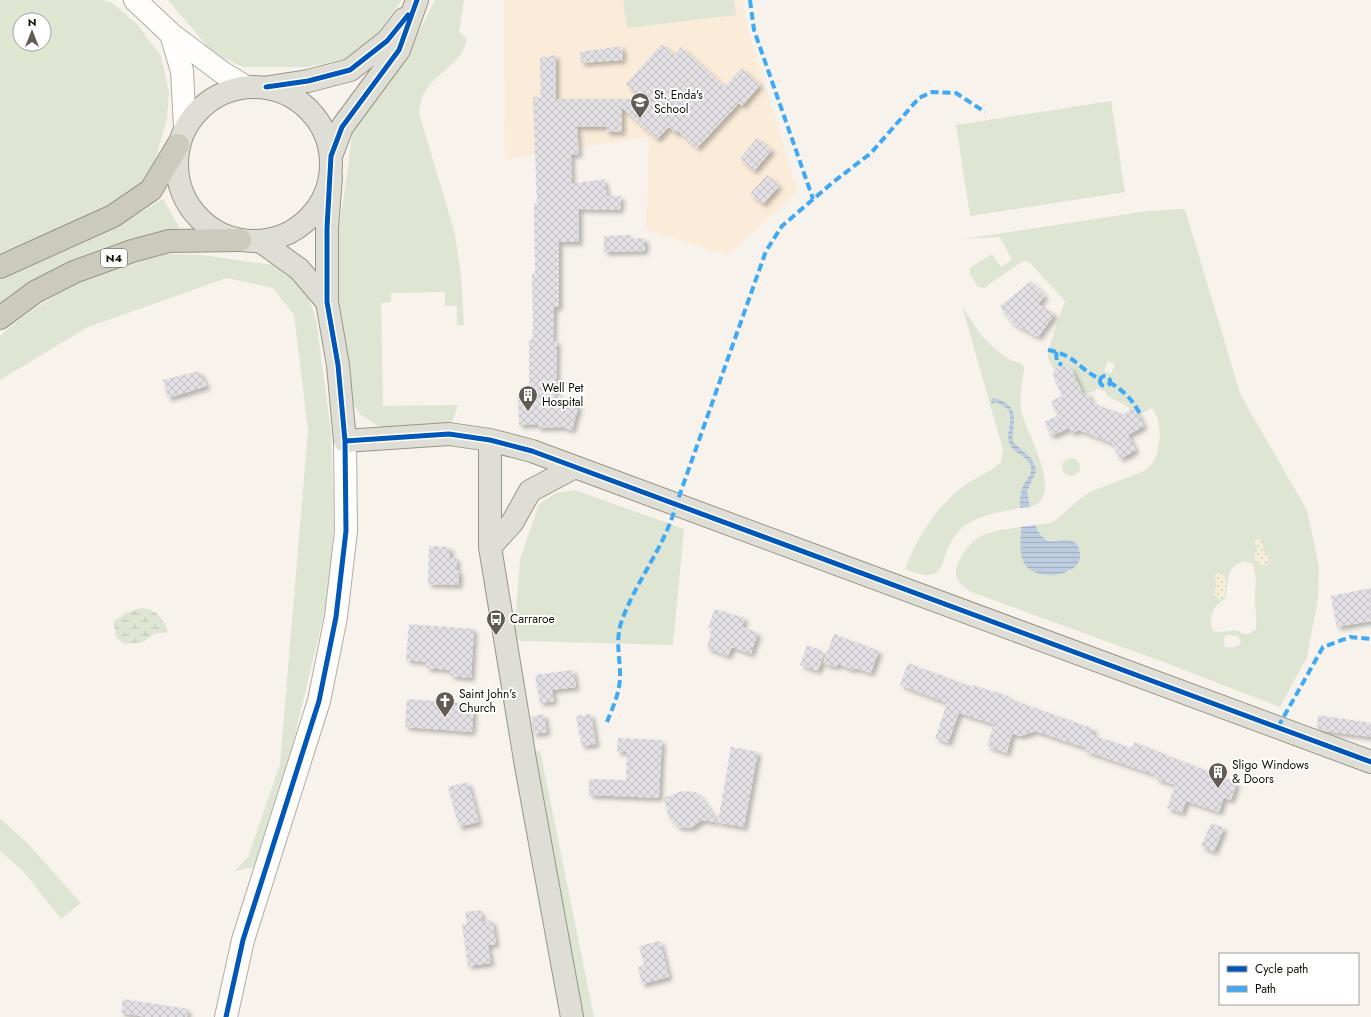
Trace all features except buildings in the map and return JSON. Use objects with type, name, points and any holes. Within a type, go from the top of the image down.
[{"type":"highway","points":[[0,267],[113,216],[151,190],[182,136]]},
{"type":"highway","name":"N4","points":[[0,318],[35,292],[74,272],[132,251],[169,241],[250,241]]},
{"type":"main road","points":[[327,302],[299,269],[250,241],[220,234],[202,222],[188,206],[179,187],[176,166],[182,136],[195,113],[209,101],[226,91],[308,81],[350,70],[387,41],[415,4]]},
{"type":"main road","points":[[250,241],[280,237],[297,228],[313,215],[324,197],[342,127],[400,50],[415,4]]},
{"type":"main road","points":[[256,87],[285,93],[302,103],[316,117],[327,136],[331,167],[327,228],[327,302],[338,365],[345,441],[449,434],[490,440],[532,451],[1371,762]]},
{"type":"main road","points":[[490,440],[490,547],[527,773],[572,1017]]},
{"type":"main road","points":[[490,547],[512,523],[530,491],[575,466]]},
{"type":"street","points":[[135,0],[171,34],[223,73],[256,87]]},
{"type":"street","points":[[171,34],[182,71],[182,136]]},
{"type":"street","points":[[226,1017],[243,940],[298,768],[322,685],[336,617],[346,532],[345,441]]},
{"type":"shaded area","name":"St. Enda's School","points":[[504,0],[742,0],[746,23],[798,192],[728,255],[646,230],[649,137],[505,159]]},
{"type":"green space","points":[[0,0],[103,0],[112,3],[137,24],[161,56],[169,92],[167,119],[152,171],[127,197],[78,220],[0,253]]},
{"type":"green space","points":[[168,0],[402,0],[372,41],[345,59],[306,67],[243,67],[213,53]]},
{"type":"green space","points":[[435,0],[464,0],[459,32],[467,39],[463,50],[457,59],[433,81],[426,90],[421,100],[419,113],[455,234],[461,276],[464,325],[457,325],[457,306],[445,306],[445,292],[391,293],[391,302],[381,303],[383,406],[458,405],[451,425],[380,427],[361,415],[354,405],[332,276],[352,133],[410,49]]},
{"type":"green space","points":[[623,0],[734,0],[736,15],[627,28]]},
{"type":"green space","points":[[1111,101],[1125,192],[970,216],[956,125]]},
{"type":"green space","points":[[163,199],[180,228],[123,244],[0,306],[0,280],[122,224]]},
{"type":"green space","points":[[1185,209],[1241,396],[1307,510],[1319,567],[1318,599],[1307,657],[1280,707],[1166,663],[971,592],[959,582],[956,577],[956,570],[961,556],[976,539],[991,532],[1021,527],[1021,545],[1052,575],[1070,572],[1080,554],[1076,543],[1069,541],[1048,540],[1039,532],[1035,525],[1050,523],[1057,519],[1090,492],[1144,471],[1155,458],[1160,436],[1159,423],[1152,408],[1138,415],[1135,408],[1130,410],[1126,406],[1106,395],[1106,392],[1097,388],[1095,391],[1083,394],[1071,368],[1063,365],[1054,370],[1048,358],[1048,350],[1065,301],[1029,262],[1023,261],[984,288],[978,287],[969,273],[971,267],[992,254],[1001,267],[1012,260],[1000,237],[963,239],[1148,211]],"holes":[[[1108,361],[1115,364],[1111,374],[1104,371]],[[1256,538],[1265,552],[1254,556],[1258,549],[1255,544]],[[1244,561],[1253,564],[1256,580],[1256,629],[1249,634],[1244,634],[1236,630],[1220,632],[1213,631],[1211,617],[1217,605],[1225,599],[1229,576],[1233,567]],[[1227,635],[1238,636],[1241,643],[1236,647],[1225,647],[1224,639]]]},
{"type":"green space","points":[[168,254],[203,255],[286,267],[305,287],[316,319],[331,432],[334,524],[327,601],[285,777],[255,867],[235,871],[248,857],[280,764],[308,430],[294,315],[273,288],[227,278],[88,327],[0,380],[0,336],[18,321],[57,294],[100,273],[145,258]]},
{"type":"green space","points":[[962,306],[981,335],[994,348],[1010,360],[1021,363],[1024,367],[1021,410],[1041,463],[1045,491],[1040,501],[1030,507],[1027,491],[1033,479],[1034,462],[1013,442],[1013,411],[1010,407],[995,398],[993,402],[1008,408],[1012,419],[1008,431],[1015,451],[1029,461],[1031,467],[1030,475],[1021,491],[1020,508],[978,518],[971,522],[958,532],[951,542],[940,567],[936,572],[930,575],[920,574],[905,569],[909,558],[927,525],[942,506],[960,489],[1001,462],[1003,450]]},
{"type":"green space","points":[[1067,458],[1075,458],[1080,463],[1078,474],[1075,476],[1067,476],[1062,471],[1062,463]]},
{"type":"green space","points":[[575,490],[684,529],[673,645],[520,641],[514,637],[520,559],[539,504],[556,493]]},
{"type":"green space","points":[[142,608],[152,610],[156,613],[164,623],[168,632],[154,634],[143,642],[124,644],[116,637],[114,621],[126,613]]},
{"type":"green space","points":[[540,750],[594,1017],[582,1017],[533,760],[535,752]]},
{"type":"green space","points":[[0,818],[29,845],[81,903],[61,919],[23,871],[0,851]]},
{"type":"sand","points":[[1256,538],[1261,539],[1263,542],[1262,549],[1268,556],[1268,562],[1265,565],[1259,565],[1256,561],[1255,557],[1258,549],[1255,544]]},
{"type":"sand","points":[[1224,573],[1226,580],[1226,591],[1220,600],[1214,595],[1216,586],[1215,575]]},
{"type":"water","points":[[992,398],[1004,402],[1012,410],[1014,415],[1013,442],[1031,458],[1035,466],[1036,472],[1027,491],[1030,507],[1020,508],[1020,499],[1024,484],[1030,474],[1031,466],[1026,459],[1010,445],[1008,436],[1010,413],[1008,409],[996,402],[991,404]]},
{"type":"water","points":[[1035,525],[1045,539],[1050,541],[1070,540],[1076,543],[1080,553],[1079,562],[1073,568],[1064,573],[1054,575],[1044,575],[1034,572],[1026,566],[1023,562],[1021,552],[1021,527]]},
{"type":"marked path","points":[[750,0],[754,30],[813,199]]},
{"type":"marked path","points":[[607,722],[619,687],[620,671],[618,639],[621,623],[634,593],[665,535],[671,520],[766,251],[782,226],[832,183],[871,153],[919,98],[932,92],[956,93],[985,112]]},
{"type":"marked path","points":[[1048,350],[1071,358],[1086,371],[1100,379]]},
{"type":"marked path","points":[[1056,352],[1057,362],[1062,365]]},
{"type":"marked path","points":[[1105,376],[1110,381],[1105,386],[1100,381],[1105,376]]},
{"type":"marked path","points":[[1109,382],[1127,396],[1140,414]]},
{"type":"marked path","points":[[1278,727],[1323,647],[1350,637],[1371,639]]},
{"type":"cycle path","points":[[226,1017],[243,940],[319,701],[336,617],[346,531],[345,441],[338,365],[327,302],[327,228],[331,156],[342,127],[399,50],[417,0]]},
{"type":"cycle path","points":[[266,87],[308,81],[350,70],[387,41],[408,15]]},
{"type":"cycle path","points":[[345,441],[449,434],[490,440],[532,451],[1371,762]]},
{"type":"place","name":"St. Enda's School","points":[[640,119]]},
{"type":"place","name":"Well Pet Hospital","points":[[528,412]]},
{"type":"place","name":"Carraroe","points":[[496,636]]},
{"type":"place","name":"Saint John's Church","points":[[445,718]]},
{"type":"place","name":"Sligo Windows & Doors","points":[[1218,789]]}]
